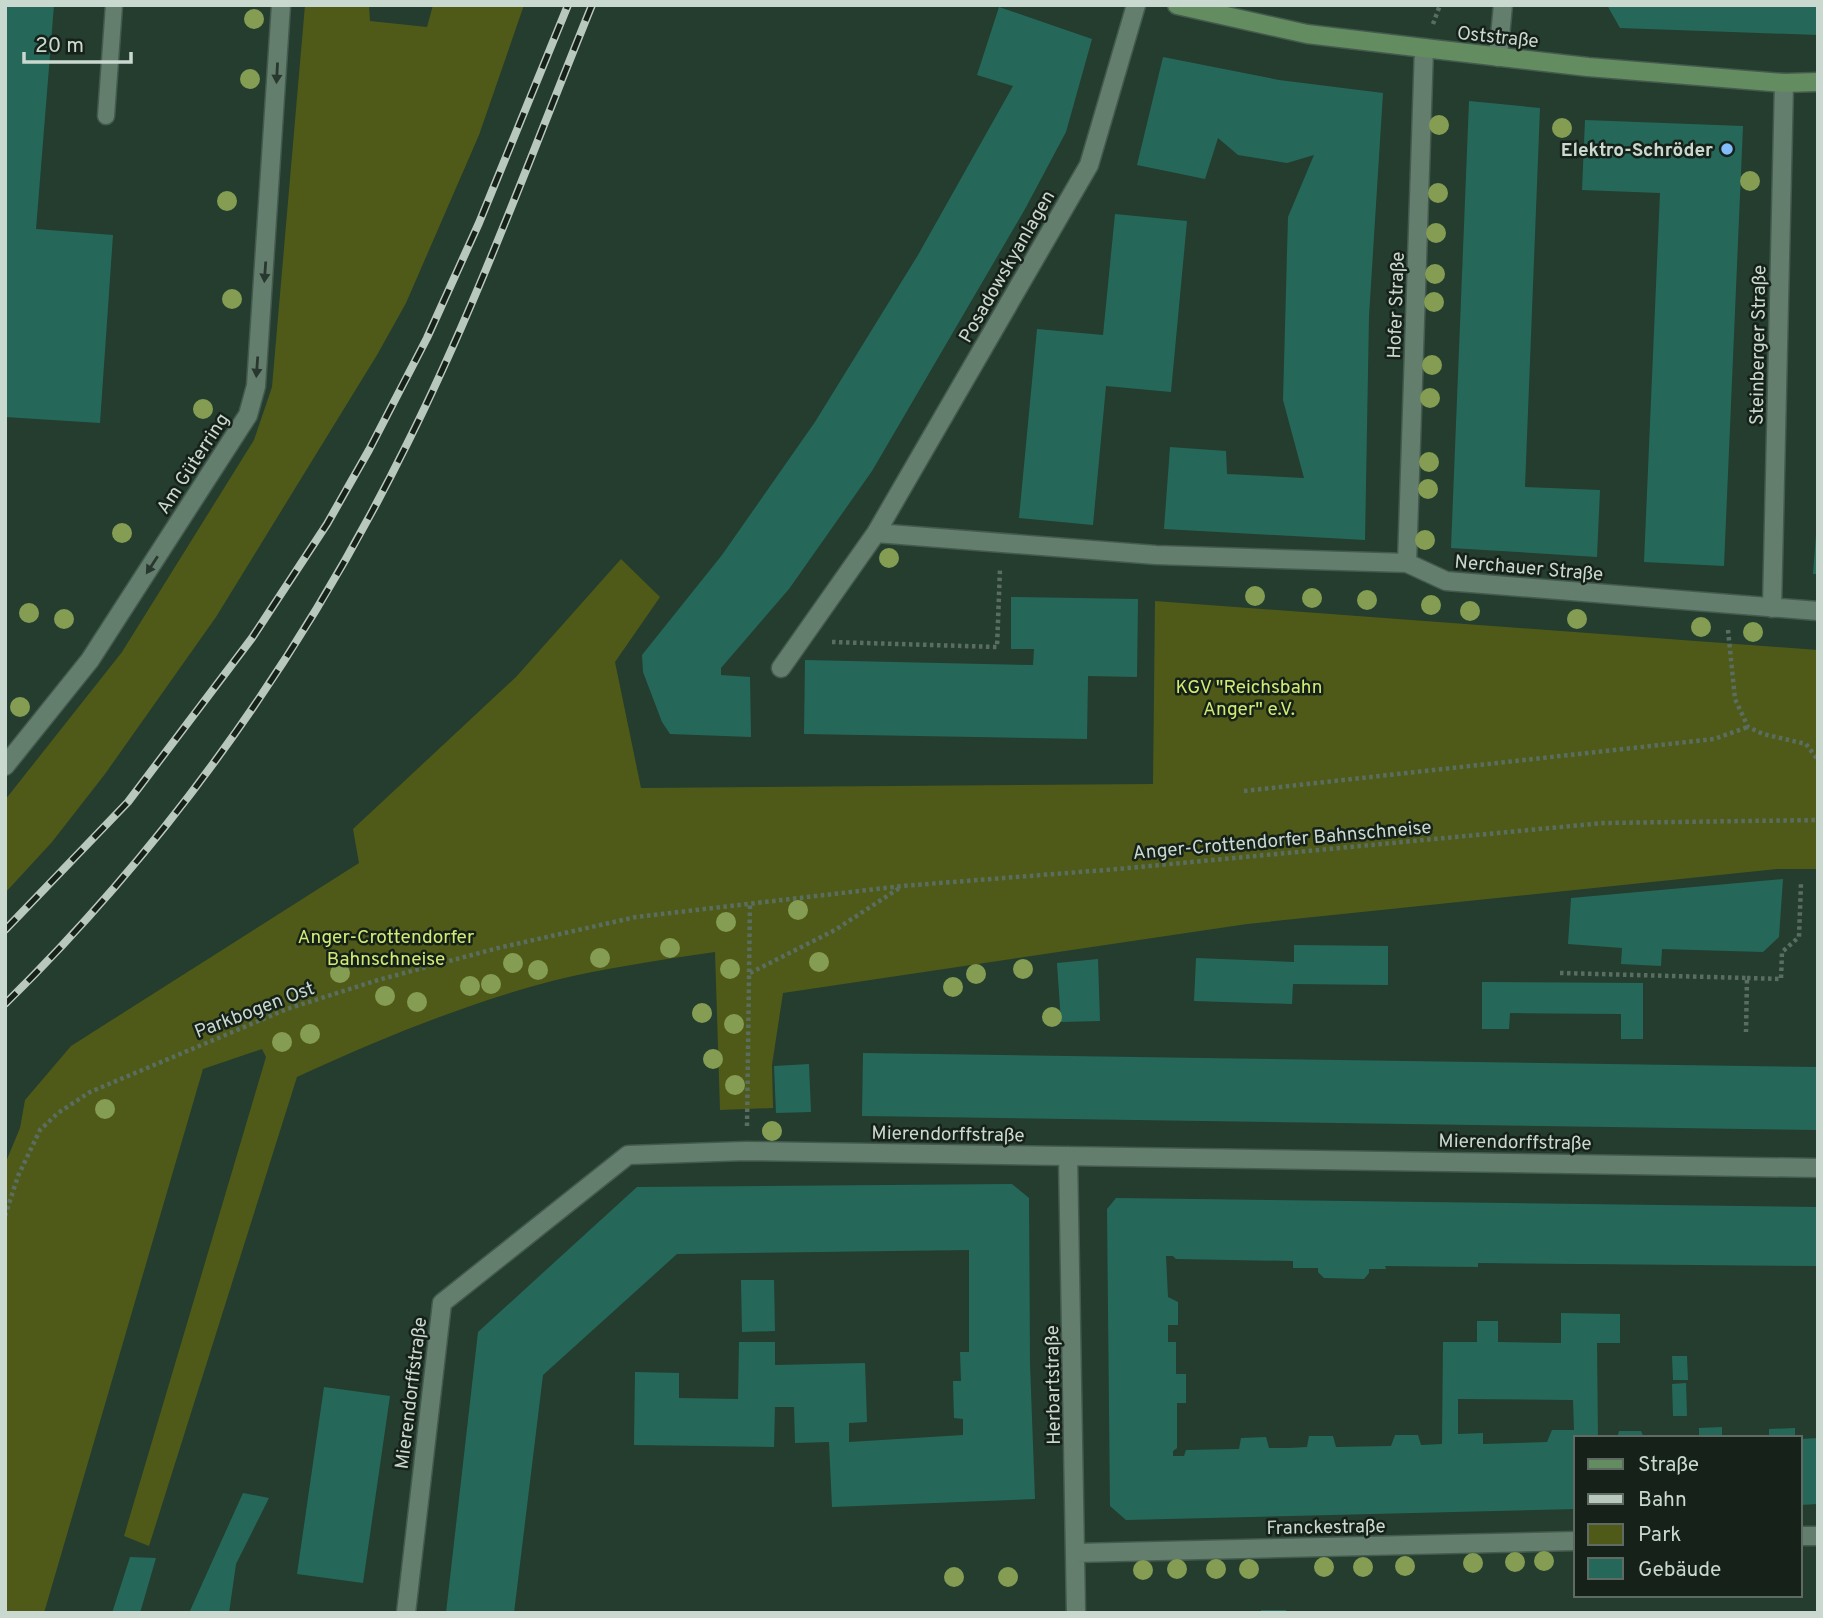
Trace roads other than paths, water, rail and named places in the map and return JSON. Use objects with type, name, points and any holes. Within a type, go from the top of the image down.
[{"type":"street","name":"Am Güterring","points":[[5,766],[90,660],[248,415],[257,374],[281,5]]},
{"type":"street","name":"Posadowskyanlagen","points":[[781,668],[876,533],[1089,165],[1136,5]]},
{"type":"street","name":"Oststraße","points":[[1177,5],[1307,34],[1498,57],[1784,83],[1818,82]]},
{"type":"street","points":[[1498,57],[1503,5]]},
{"type":"street","name":"Hofer Straße","points":[[1407,563],[1424,48]]},
{"type":"street","name":"Steinberger Straße","points":[[1772,608],[1784,83]]},
{"type":"street","points":[[876,533],[998,542]]},
{"type":"street","name":"Nerchauer Straße","points":[[998,542],[1156,555],[1407,563],[1446,581],[1818,611]]},
{"type":"street","name":"Mierendorffstraße","points":[[406,1613],[442,1303],[628,1154],[746,1151],[1818,1168]]},
{"type":"street","name":"Herbartstraße","points":[[1069,1156],[1076,1613]]},
{"type":"street","name":"Franckestraße","points":[[1076,1553],[1574,1542]]},
{"type":"lane","points":[[106,116],[114,5]]},
{"type":"lane","points":[[998,542],[1004,538],[1181,551],[1187,556]]},
{"type":"railway","points":[[5,930],[128,802],[252,638],[327,524],[427,338],[479,223],[568,5]]},
{"type":"railway","points":[[5,1004],[66,942],[178,810],[230,741],[324,596],[367,521],[433,390],[504,226],[592,5]]},
{"type":"place","name":"Elektro-Schröder","points":[[1727,149]]},
{"type":"park label","name":"KGV \"Reichsbahn Anger\" e.V.","points":[[1249,697]]},
{"type":"park label","name":"Anger-Crottendorfer Bahnschneise","points":[[386,947]]}]
